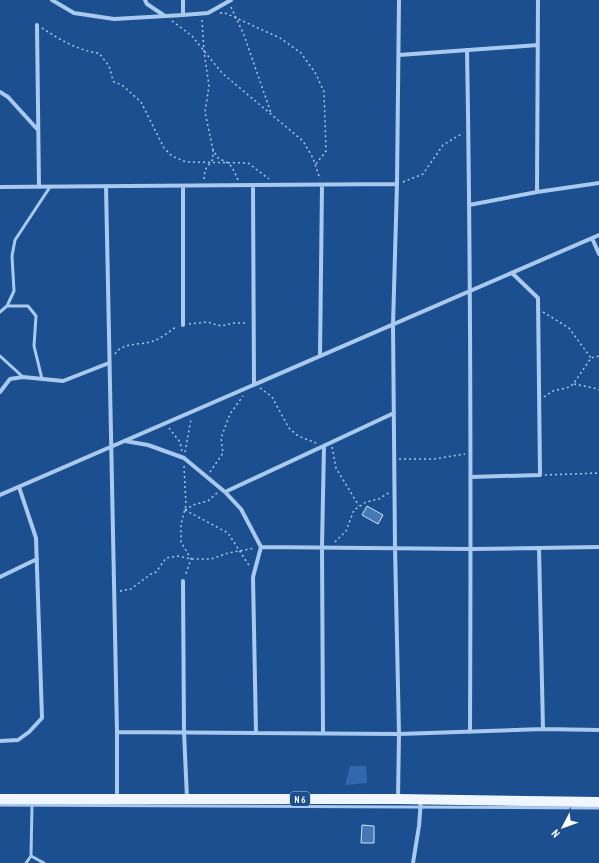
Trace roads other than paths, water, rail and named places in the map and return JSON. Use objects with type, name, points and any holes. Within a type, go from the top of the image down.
[{"type":"main road","name":"N 6","points":[[0,799],[32,802],[117,799],[398,799],[421,803],[599,802]]},
{"type":"street","points":[[52,0],[74,13],[114,19],[208,13],[230,1]]},
{"type":"street","points":[[145,0],[147,4],[165,16]]},
{"type":"street","points":[[183,0],[184,15]]},
{"type":"street","points":[[398,799],[399,734],[395,548],[393,325],[397,184],[399,0]]},
{"type":"street","points":[[537,192],[538,0]]},
{"type":"street","points":[[37,25],[39,187]]},
{"type":"street","points":[[399,55],[538,45]]},
{"type":"street","points":[[467,50],[471,477],[470,732]]},
{"type":"street","points":[[0,92],[8,96],[38,130]]},
{"type":"street","points":[[469,204],[599,183]]},
{"type":"street","points":[[0,187],[397,184]]},
{"type":"street","points":[[252,385],[254,324],[253,185]]},
{"type":"street","points":[[320,356],[322,185]]},
{"type":"street","points":[[106,186],[117,732],[117,799]]},
{"type":"street","points":[[183,186],[183,325]]},
{"type":"street","points":[[0,495],[599,235]]},
{"type":"street","points":[[592,238],[599,254]]},
{"type":"street","points":[[471,477],[540,475],[538,298],[512,273]]},
{"type":"street","points":[[0,392],[10,379],[23,377],[64,381],[109,363]]},
{"type":"street","points":[[225,492],[394,413]]},
{"type":"street","points":[[124,441],[148,444],[184,458],[225,492],[241,509],[261,547],[253,576],[256,733]]},
{"type":"street","points":[[323,733],[322,547],[324,446]]},
{"type":"street","points":[[0,740],[18,740],[29,732],[42,718],[36,538],[18,487]]},
{"type":"street","points":[[261,547],[471,549],[599,547]]},
{"type":"street","points":[[539,548],[543,730]]},
{"type":"street","points":[[0,577],[37,559]]},
{"type":"street","points":[[184,581],[184,732],[187,799]]},
{"type":"street","points":[[117,732],[399,734],[599,730]]},
{"type":"street","points":[[413,863],[421,803]]},
{"type":"lane","points":[[0,312],[7,306],[14,291],[12,256],[15,240],[50,187]]},
{"type":"lane","points":[[7,306],[28,306],[36,316],[34,346],[42,379]]},
{"type":"lane","points":[[0,356],[23,377]]},
{"type":"lane","points":[[26,863],[31,856],[32,802]]},
{"type":"lane","points":[[0,805],[32,802],[421,803],[599,808]]},
{"type":"lane","points":[[31,856],[44,863]]}]
